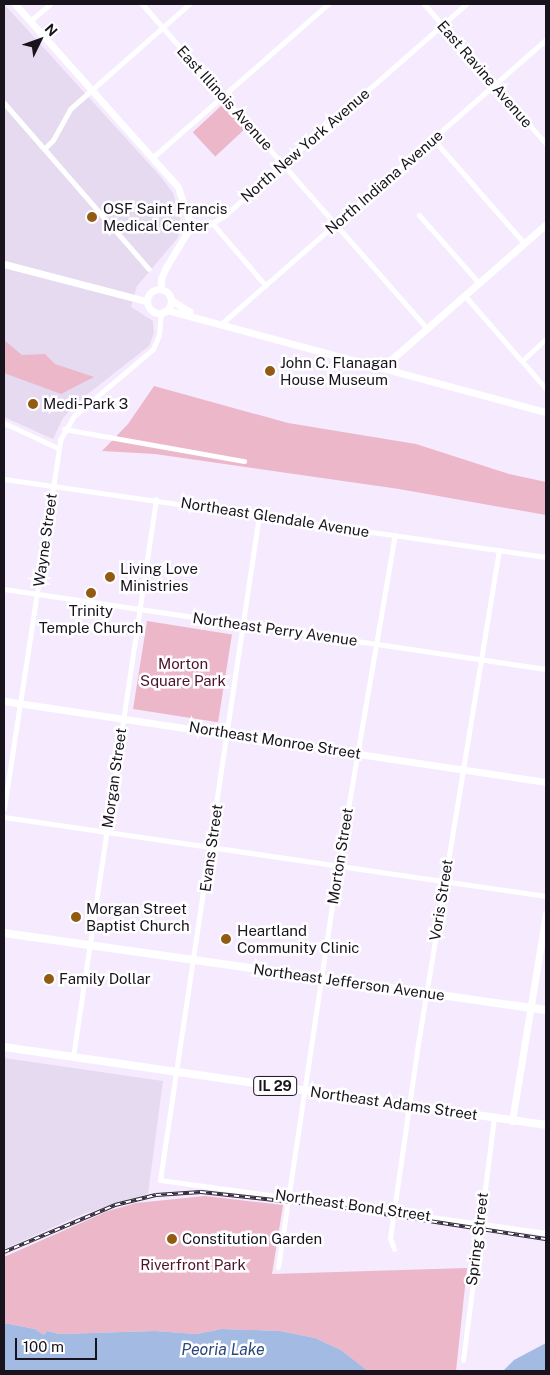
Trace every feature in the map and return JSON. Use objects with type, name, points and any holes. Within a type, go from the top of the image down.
[{"type":"main road","name":"Northeast Jefferson Avenue","points":[[4,933],[546,1010]]},
{"type":"main road","name":"Northeast Adams Street","points":[[4,1047],[546,1126]]},
{"type":"street","points":[[15,4],[178,186],[191,226],[165,269],[161,279],[161,289],[171,300],[204,319]]},
{"type":"street","points":[[30,21],[50,4]]},
{"type":"street","name":"East Illinois Avenue","points":[[142,4],[427,328]]},
{"type":"street","points":[[44,149],[53,140],[70,109],[189,4]]},
{"type":"street","points":[[152,158],[328,4]]},
{"type":"street","name":"East Ravine Avenue","points":[[424,4],[546,144]]},
{"type":"street","name":"North New York Avenue","points":[[212,223],[284,164],[466,4]]},
{"type":"street","name":"North Indiana Avenue","points":[[221,324],[546,39]]},
{"type":"street","points":[[4,103],[149,268]]},
{"type":"street","points":[[433,138],[524,244]]},
{"type":"street","points":[[419,214],[480,283]]},
{"type":"street","points":[[191,226],[212,223],[265,284]]},
{"type":"street","points":[[384,366],[546,224]]},
{"type":"street","points":[[4,264],[146,301],[151,310],[204,319],[384,366],[546,412]]},
{"type":"street","points":[[146,301],[151,291],[161,289]]},
{"type":"street","points":[[464,296],[546,389]]},
{"type":"street","points":[[164,312],[171,300]]},
{"type":"street","name":"Wayne Street","points":[[4,808],[58,448],[64,429],[74,416],[153,349],[159,335],[164,312]]},
{"type":"street","points":[[522,361],[546,339]]},
{"type":"street","points":[[412,341],[398,362],[402,368],[412,374]]},
{"type":"street","points":[[4,423],[58,448]]},
{"type":"street","points":[[64,429],[244,461]]},
{"type":"street","name":"Northeast Glendale Avenue","points":[[4,479],[156,499],[546,557]]},
{"type":"street","name":"Morgan Street","points":[[73,1057],[138,609],[156,499]]},
{"type":"street","name":"Evans Street","points":[[160,1180],[178,1072],[259,515]]},
{"type":"street","name":"Morton Street","points":[[278,1266],[338,867],[395,535]]},
{"type":"street","name":"Voris Street","points":[[394,1249],[390,1238],[408,1106],[499,550]]},
{"type":"street","name":"Northeast Perry Avenue","points":[[4,589],[546,669]]},
{"type":"street","name":"Northeast Monroe Street","points":[[4,701],[226,732],[546,782]]},
{"type":"street","points":[[4,817],[546,896]]},
{"type":"street","points":[[512,1120],[546,914]]},
{"type":"street","name":"Spring Street","points":[[463,1360],[478,1224],[494,1118]]},
{"type":"street","name":"Northeast Bond Street","points":[[160,1180],[289,1196],[546,1234]]},
{"type":"shaded area","name":"OSF Saint Francis Medical Center","points":[[4,4],[161,177],[173,193],[182,226],[177,239],[137,286],[131,307],[153,321],[154,333],[149,346],[80,400],[63,418],[53,439],[4,417]]},
{"type":"shaded area","points":[[4,1058],[163,1081],[148,1194],[83,1214],[4,1249]]},
{"type":"green space","points":[[222,105],[245,129],[215,156],[193,132]]},
{"type":"green space","points":[[4,340],[22,355],[45,354],[55,364],[94,377],[61,394],[4,373]]},
{"type":"green space","points":[[154,386],[288,423],[416,444],[509,474],[546,482],[546,515],[399,489],[155,454],[102,451],[128,424]]},
{"type":"green space","name":"Morton Square Park","points":[[147,621],[232,634],[218,722],[133,709]]},
{"type":"green space","name":"Riverfront Park","points":[[205,1196],[283,1205],[272,1274],[467,1268],[456,1371],[368,1371],[341,1350],[315,1338],[280,1331],[222,1329],[196,1334],[155,1331],[60,1334],[47,1331],[44,1335],[35,1329],[4,1323],[4,1257],[108,1211],[136,1203]]},
{"type":"water","name":"Peoria Lake","points":[[4,1323],[35,1329],[44,1335],[47,1331],[60,1334],[155,1331],[196,1334],[222,1329],[280,1331],[315,1338],[341,1350],[368,1371],[4,1371]]},
{"type":"water","points":[[546,1343],[546,1371],[503,1371],[514,1360]]},
{"type":"railway","points":[[4,1252],[115,1205],[156,1195],[201,1192],[345,1208],[546,1239]]},
{"type":"place","name":"OSF Saint Francis Medical Center","points":[[92,217]]},
{"type":"place","name":"John C. Flanagan House Museum","points":[[270,371]]},
{"type":"place","name":"Medi-Park 3","points":[[33,404]]},
{"type":"place","name":"Living Love Ministries","points":[[110,577]]},
{"type":"place","name":"Trinity Temple Church","points":[[91,593]]},
{"type":"place","name":"Morgan Street Baptist Church","points":[[76,917]]},
{"type":"place","name":"Heartland Community Clinic","points":[[226,939]]},
{"type":"place","name":"Family Dollar","points":[[49,979]]},
{"type":"place","name":"Constitution Garden","points":[[172,1239]]}]
